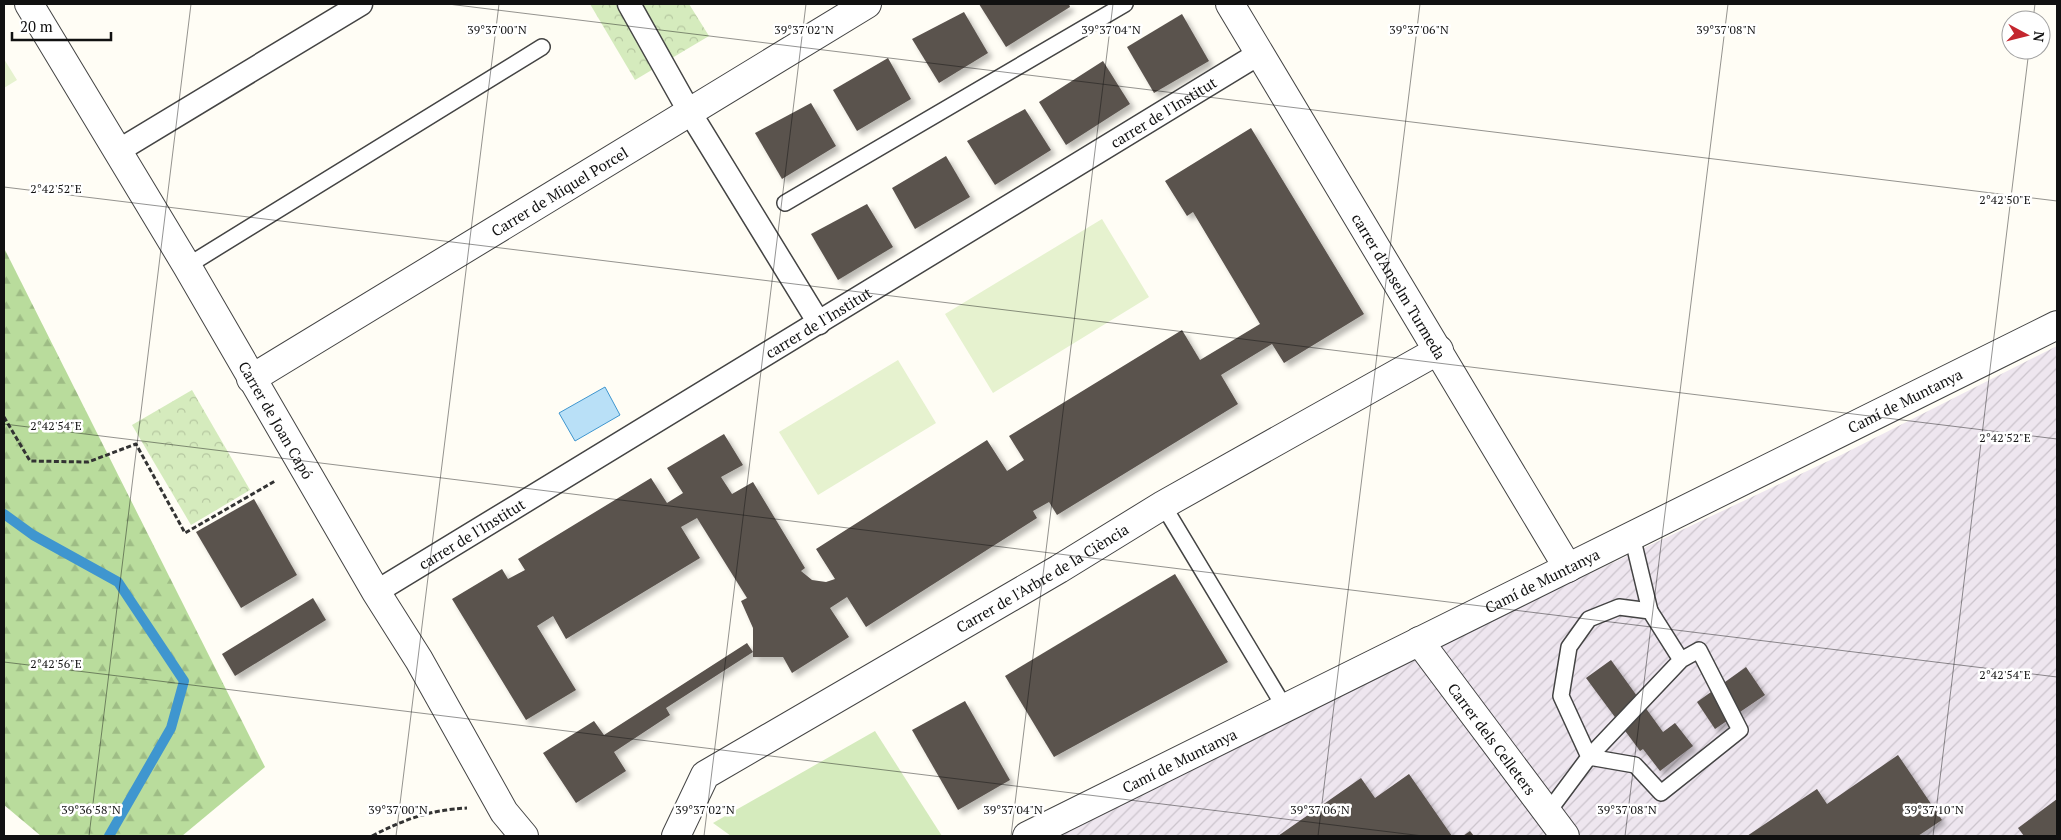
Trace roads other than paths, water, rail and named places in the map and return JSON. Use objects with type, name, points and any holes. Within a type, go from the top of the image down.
[{"type":"street","name":"Carrer de Joan Capó","points":[[29,4],[187,266],[251,380],[376,592],[419,660],[504,812],[524,836]]},
{"type":"street","points":[[118,152],[361,4]]},
{"type":"street","points":[[630,4],[689,111],[818,324]]},
{"type":"street","name":"Carrer de Miquel Porcel","points":[[251,380],[867,4]]},
{"type":"street","name":"carrer d'Anselm Turmeda","points":[[1230,4],[1568,568]]},
{"type":"street","name":"carrer de l'Institut","points":[[376,592],[1260,53]]},
{"type":"street","name":"Camí de Muntanya","points":[[1027,836],[2057,325]]},
{"type":"street","name":"Carrer de l'Arbre de la Ciència","points":[[676,836],[705,775],[1059,569],[1163,505],[1439,350]]},
{"type":"street","name":"Carrer dels Celleters","points":[[1419,642],[1565,836]]},
{"type":"lane","points":[[785,203],[1125,4]]},
{"type":"lane","points":[[187,266],[542,48]]},
{"type":"lane","points":[[1163,505],[1285,708]]},
{"type":"lane","points":[[1632,536],[1650,611],[1682,660]]},
{"type":"lane","points":[[1589,757],[1562,696],[1569,646],[1589,619],[1619,607],[1650,611]]},
{"type":"lane","points":[[1548,812],[1589,757],[1682,660],[1699,650],[1740,730],[1661,792],[1635,766],[1589,757]]},
{"type":"water","points":[[605,387],[620,415],[575,441],[559,413]]},
{"type":"waterway","points":[[4,514],[33,535],[118,582],[184,681],[171,728],[109,836]]}]
